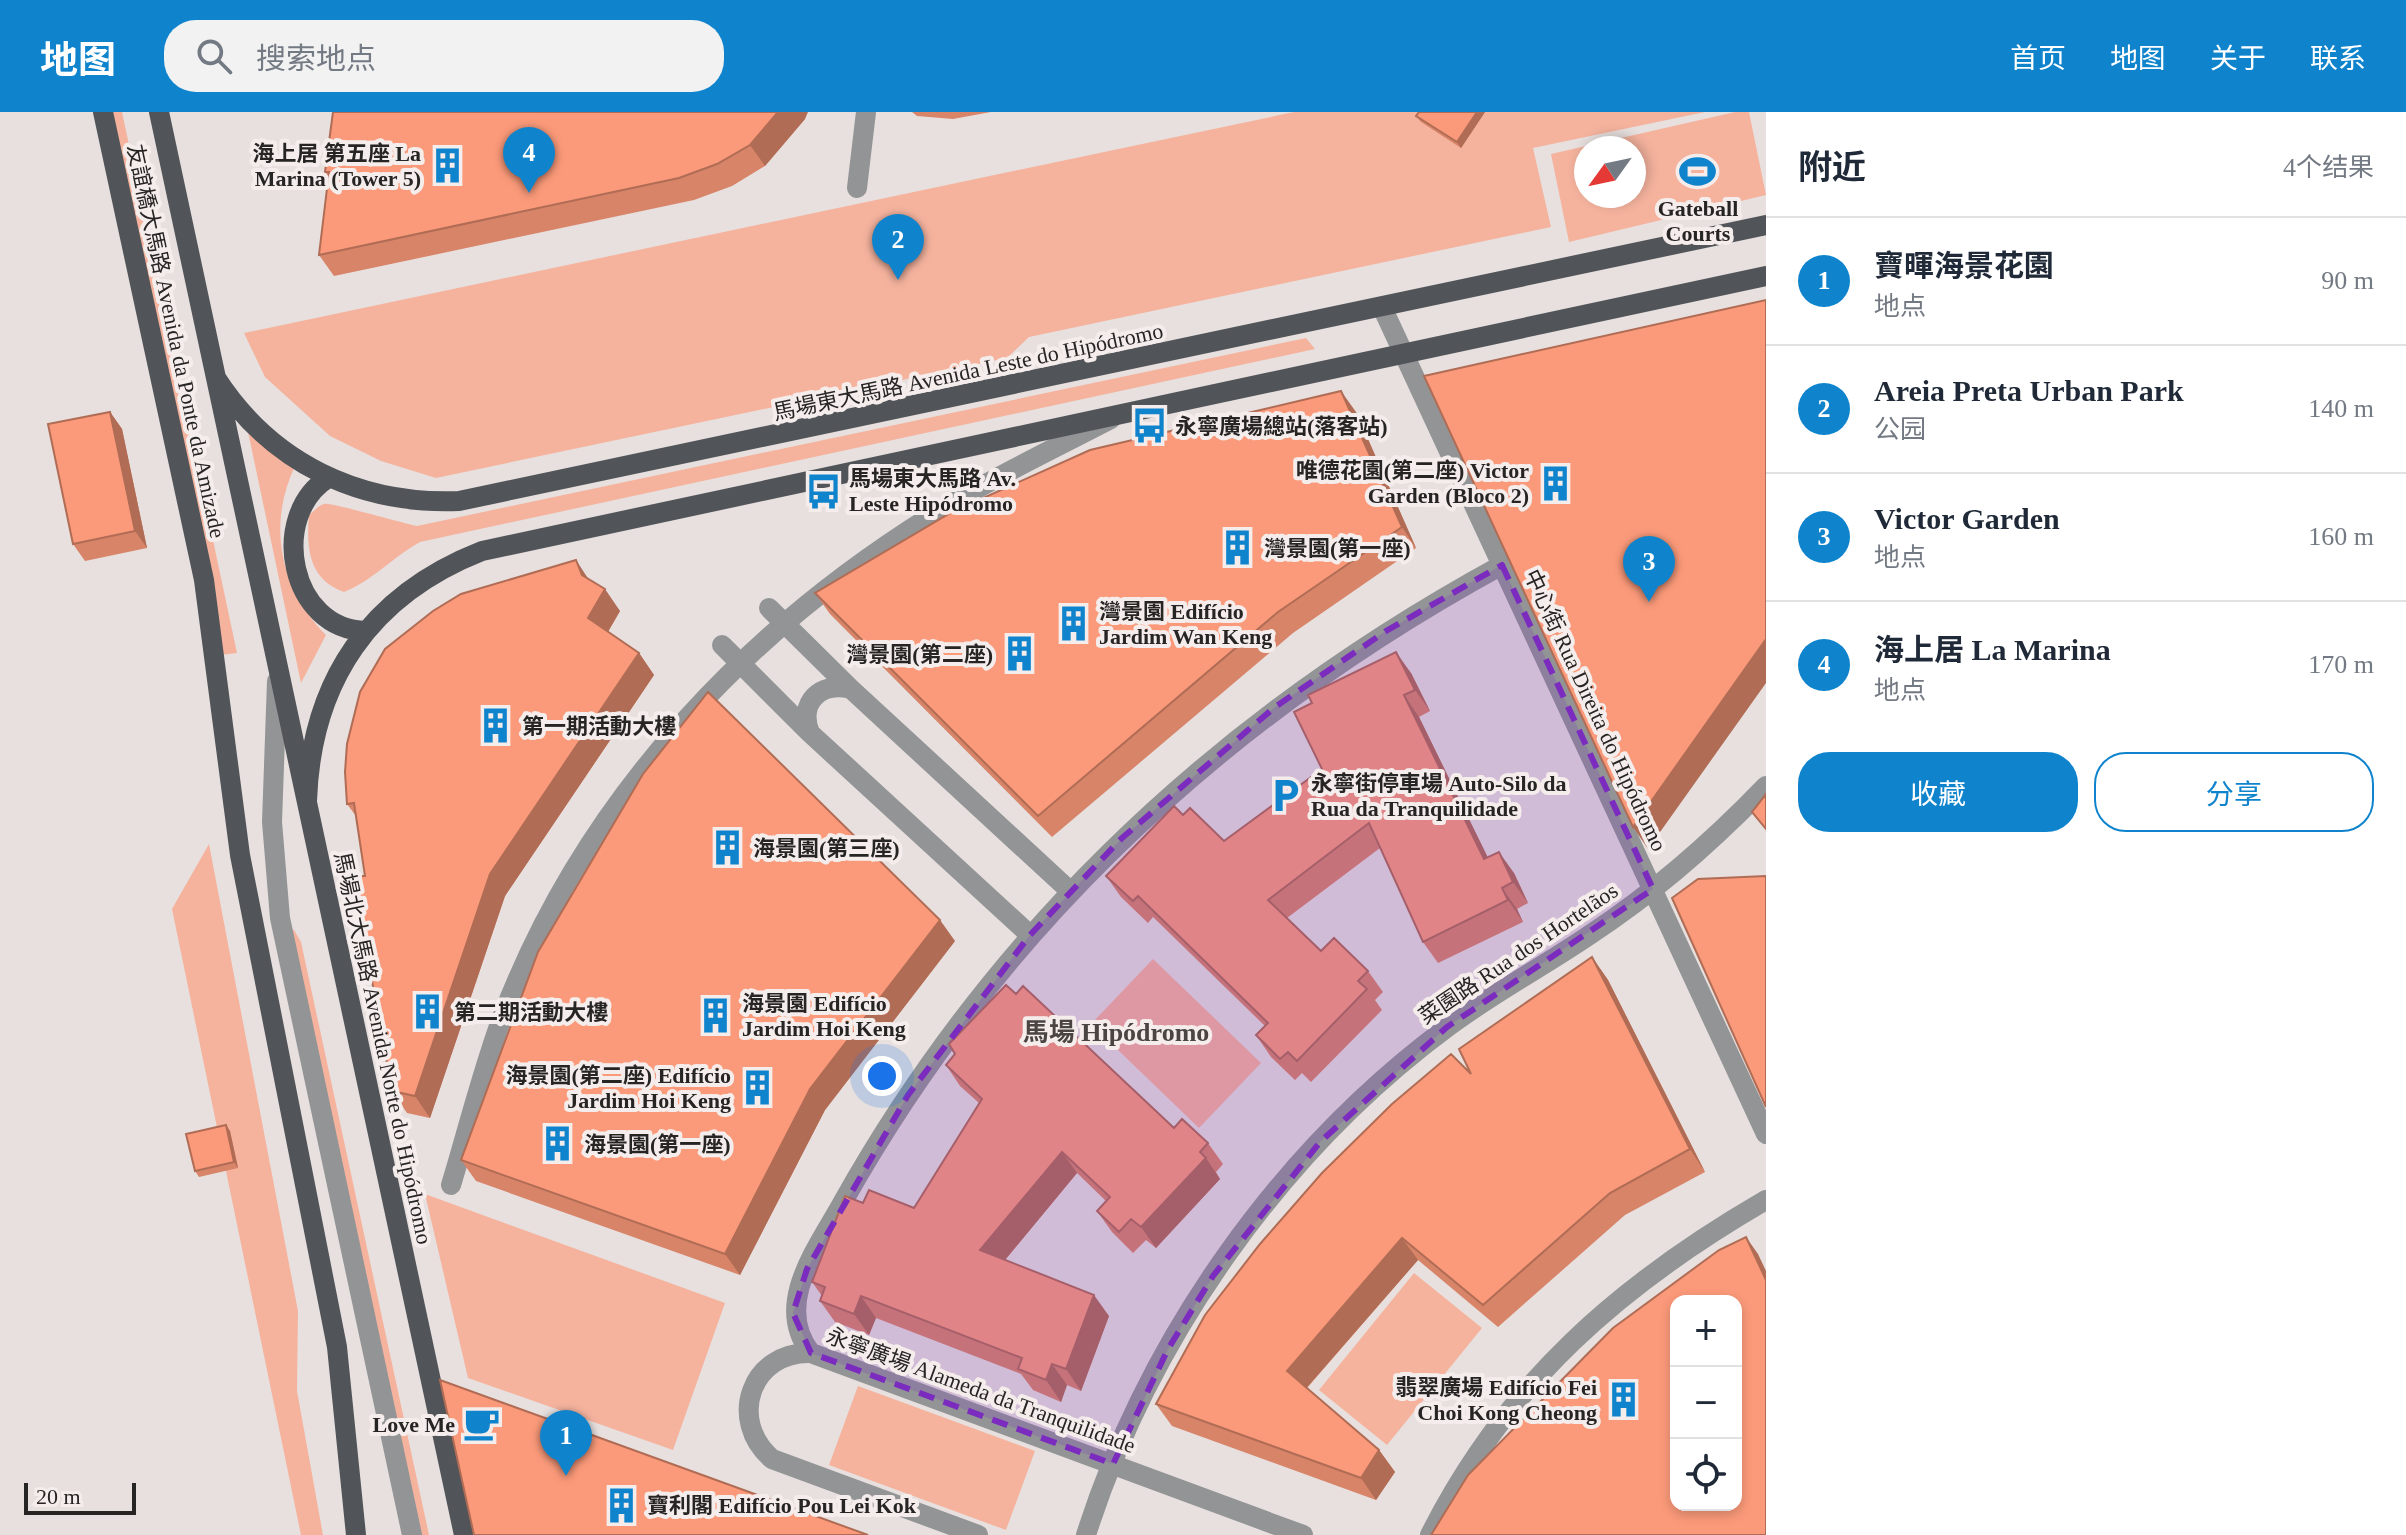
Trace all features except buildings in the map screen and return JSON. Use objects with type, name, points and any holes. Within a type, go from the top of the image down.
[{"type":"main road","name":"友誼橋大馬路 Avenida da Ponte da Amizade","points":[[103,112],[204,580],[240,855],[337,1347],[345,1448]]},
{"type":"main road","name":"友誼橋大馬路 Avenida da Ponte da Amizade","points":[[159,112],[258,571]]},
{"type":"main road","name":"馬場東大馬路 Avenida Leste do Hipódromo","points":[[216,378],[239,410],[271,442],[328,478],[392,498],[437,502],[482,498],[1766,225]]},
{"type":"main road","points":[[307,801],[313,740],[325,700],[343,664],[366,631],[394,602],[426,577],[463,558],[502,545],[1766,276]]},
{"type":"main road","points":[[328,478],[308,493],[294,522],[293,544],[302,584],[312,604],[327,619],[345,628],[366,631]]},
{"type":"main road","name":"馬場北大馬路 Avenida Norte do Hipódromo","points":[[258,571],[464,1535]]},
{"type":"main road","points":[[345,1448],[345,1535]]},
{"type":"main road","points":[[345,1448],[356,1535]]},
{"type":"street","points":[[857,188],[866,112]]},
{"type":"street","name":"中心街 Rua Direita do Hipódromo","points":[[1382,307],[1766,1134]]},
{"type":"street","points":[[744,657],[776,615],[966,495],[1124,413]]},
{"type":"street","points":[[811,1353],[796,1329],[793,1313],[807,1269],[908,1095],[1030,935],[1070,891],[1172,792],[1275,707],[1386,631],[1502,565]]},
{"type":"street","points":[[776,615],[851,689],[1070,891]]},
{"type":"street","points":[[722,645],[744,657],[810,733],[1030,935]]},
{"type":"street","name":"馬場北大馬路 Avenida Norte do Hipódromo","points":[[451,1185],[500,1022],[551,913],[596,835],[656,751],[744,657]]},
{"type":"street","points":[[278,665],[272,822],[280,918],[412,1535]]},
{"type":"street","points":[[810,733],[806,714],[814,696],[831,687],[851,689]]},
{"type":"street","name":"菜園路 Rua dos Hortelãos","points":[[1086,1535],[1128,1425],[1168,1349],[1213,1276],[1264,1207],[1320,1142],[1381,1082],[1447,1027],[1517,978],[1591,935],[1653,889],[1731,822],[1766,786]]},
{"type":"street","points":[[1430,1535],[1467,1469],[1505,1416],[1591,1321],[1693,1243],[1766,1200]]},
{"type":"street","name":"永寧廣場 Alameda da Tranquilidade","points":[[978,1535],[772,1459],[761,1449],[748,1421],[757,1381],[766,1367],[795,1352],[811,1353],[1303,1535]]},
{"type":"highlighted area","points":[[1502,565],[1653,889],[1447,1027],[1320,1142],[1213,1276],[1168,1349],[1113,1464],[811,1353],[793,1313],[807,1269],[908,1095],[1030,935],[1122,838],[1275,707],[1386,631]]},
{"type":"shaded area","points":[[105,112],[122,112],[237,653],[220,655]]},
{"type":"shaded area","points":[[1294,112],[1705,112],[1590,136],[1574,136],[1574,139],[1533,148],[1551,227],[1029,337],[1007,358],[436,478],[381,461],[330,436],[265,377],[244,333]]},
{"type":"shaded area","name":"Gateball Courts","points":[[1735,112],[1749,112],[1766,195],[1569,242],[1551,154],[1574,149],[1574,208],[1646,208],[1646,136],[1630,136]]},
{"type":"shaded area","points":[[1306,338],[1315,349],[420,542],[364,582],[344,592],[323,580],[312,561],[308,539],[309,515],[324,504],[417,526]]},
{"type":"shaded area","points":[[247,427],[295,466],[286,488],[282,511],[280,533],[283,555],[298,597],[326,635],[301,683]]},
{"type":"shaded area","points":[[209,844],[298,1311],[297,1391],[323,1535],[301,1535],[172,909]]},
{"type":"shaded area","points":[[287,930],[294,930],[301,942],[429,1535],[409,1535]]},
{"type":"shaded area","points":[[1153,959],[1261,1063],[1199,1128],[1091,1024]]},
{"type":"shaded area","points":[[425,1194],[725,1303],[673,1450],[468,1378]]},
{"type":"shaded area","points":[[1414,1273],[1482,1328],[1387,1445],[1319,1390]]},
{"type":"shaded area","points":[[858,1386],[1035,1451],[1006,1530],[829,1465]]},
{"type":"place","name":"海上居 第五座 La Marina (Tower 5)","points":[[447,166]]},
{"type":"place","name":"Gateball Courts","points":[[1698,172]]},
{"type":"place","name":"海上居 La Marina","points":[[529,193]]},
{"type":"place","name":"Areia Preta Urban Park","points":[[898,280]]},
{"type":"place","name":"永寧廣場總站(落客站)","points":[[1149,426]]},
{"type":"place","name":"唯德花園(第二座) Victor Garden (Bloco 2)","points":[[1555,483]]},
{"type":"place","name":"馬場東大馬路 Av. Leste Hipódromo","points":[[823,491]]},
{"type":"place","name":"灣景園(第一座)","points":[[1238,548]]},
{"type":"place","name":"Victor Garden","points":[[1649,602]]},
{"type":"place","name":"灣景園 Edifício Jardim Wan Keng","points":[[1073,624]]},
{"type":"place","name":"灣景園(第二座)","points":[[1019,654]]},
{"type":"place","name":"第一期活動大樓","points":[[496,726]]},
{"type":"place","name":"永寧街停車場 Auto-Silo da Rua da Tranquilidade","points":[[1285,796]]},
{"type":"place","name":"海景園(第三座)","points":[[727,848]]},
{"type":"place","name":"第二期活動大樓","points":[[428,1012]]},
{"type":"place","name":"海景園 Edifício Jardim Hoi Keng","points":[[716,1016]]},
{"type":"place","name":"海景園(第二座) Edifício Jardim Hoi Keng","points":[[757,1088]]},
{"type":"place","name":"海景園(第一座)","points":[[558,1144]]},
{"type":"place","name":"翡翠廣場 Edifício Fei Choi Kong Cheong","points":[[1623,1400]]},
{"type":"place","name":"Love Me","points":[[481,1424]]},
{"type":"place","name":"寶暉海景花園","points":[[566,1476]]},
{"type":"place","name":"寶利閣 Edifício Pou Lei Kok","points":[[621,1505]]},
{"type":"district","name":"馬場 Hipódromo","points":[[1116,1032]]}]
